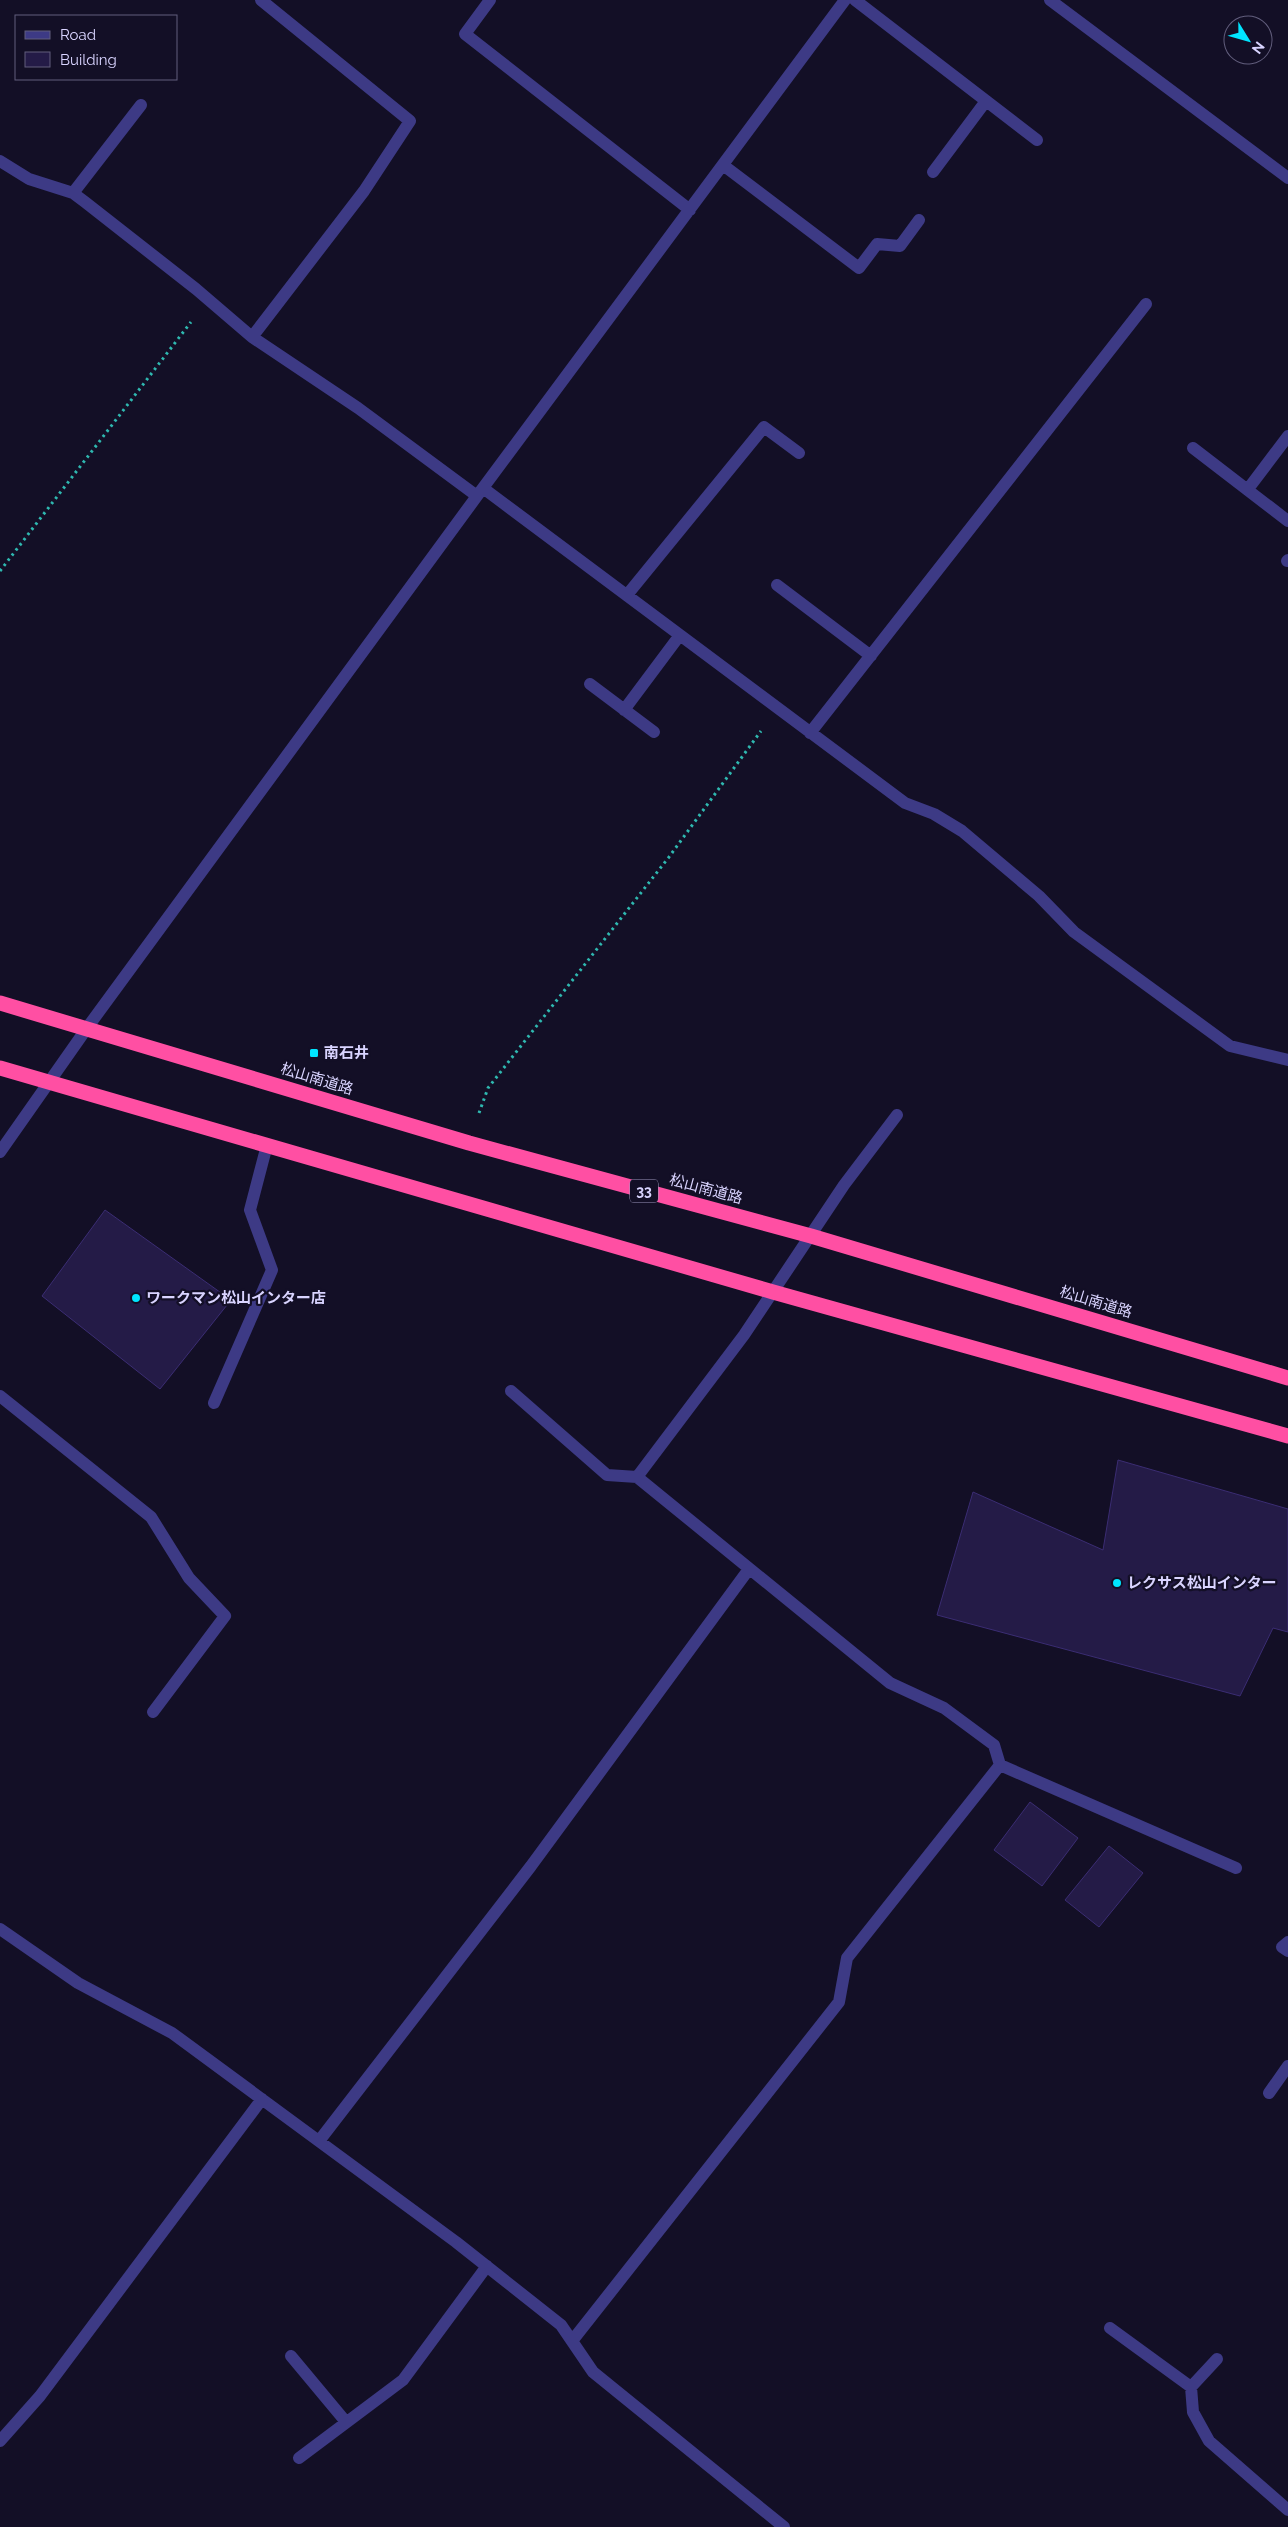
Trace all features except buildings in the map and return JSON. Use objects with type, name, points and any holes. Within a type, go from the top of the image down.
[{"type":"highway","name":"松山南道路","points":[[0,1003],[470,1143],[811,1236],[1288,1378]]},
{"type":"highway","points":[[0,1068],[773,1292],[1288,1436]]},
{"type":"street","points":[[252,337],[364,192],[410,121],[261,0]]},
{"type":"street","points":[[490,0],[465,34],[690,210]]},
{"type":"street","points":[[0,1152],[87,1028],[480,492],[845,0]]},
{"type":"street","points":[[855,0],[1037,140]]},
{"type":"street","points":[[1050,0],[1288,178]]},
{"type":"street","points":[[933,172],[986,101]]},
{"type":"street","points":[[73,193],[141,105]]},
{"type":"street","points":[[0,161],[29,179],[73,193],[252,337],[480,492],[627,596],[904,803],[934,814],[962,831],[1039,896],[1074,932],[1230,1046],[1287,1057]]},
{"type":"street","points":[[723,165],[859,268],[877,244],[900,246],[919,220]]},
{"type":"street","points":[[810,733],[1146,304]]},
{"type":"street","points":[[627,596],[764,427],[799,453]]},
{"type":"street","points":[[1248,489],[1288,436]]},
{"type":"street","points":[[1194,448],[1288,520]]},
{"type":"street","points":[[778,585],[871,656]]},
{"type":"street","points":[[624,710],[680,635]]},
{"type":"street","points":[[590,684],[654,732]]},
{"type":"street","points":[[636,1477],[744,1335],[844,1185],[897,1114]]},
{"type":"street","points":[[214,1403],[272,1270],[250,1210],[267,1144]]},
{"type":"street","points":[[511,1391],[606,1475],[636,1477],[890,1683],[944,1708],[994,1745],[1000,1765],[1236,1868]]},
{"type":"street","points":[[0,1396],[150,1517],[189,1578],[225,1616],[153,1712]]},
{"type":"street","points":[[319,2141],[531,1866],[749,1569]]},
{"type":"street","points":[[572,2341],[839,2002],[847,1958],[1000,1765]]},
{"type":"street","points":[[0,1929],[78,1984],[172,2033],[487,2266],[561,2325],[593,2372],[784,2527]]},
{"type":"street","points":[[1288,1942],[1282,1946],[1288,1951]]},
{"type":"street","points":[[1269,2093],[1288,2066]]},
{"type":"street","points":[[0,2441],[40,2396],[262,2099]]},
{"type":"street","points":[[299,2458],[404,2380],[487,2266]]},
{"type":"street","points":[[1110,2328],[1191,2387]]},
{"type":"street","points":[[291,2356],[346,2422]]},
{"type":"street","points":[[1216,2360],[1191,2387],[1193,2412],[1209,2441],[1288,2510]]},
{"type":"path","points":[[0,571],[208,300]]},
{"type":"path","points":[[470,1143],[488,1088],[669,857],[778,708]]},
{"type":"place","name":"南石井","points":[[314,1053]]},
{"type":"place","name":"ワークマン松山インター店","points":[[136,1298]]},
{"type":"place","name":"レクサス松山インター","points":[[1117,1583]]}]
